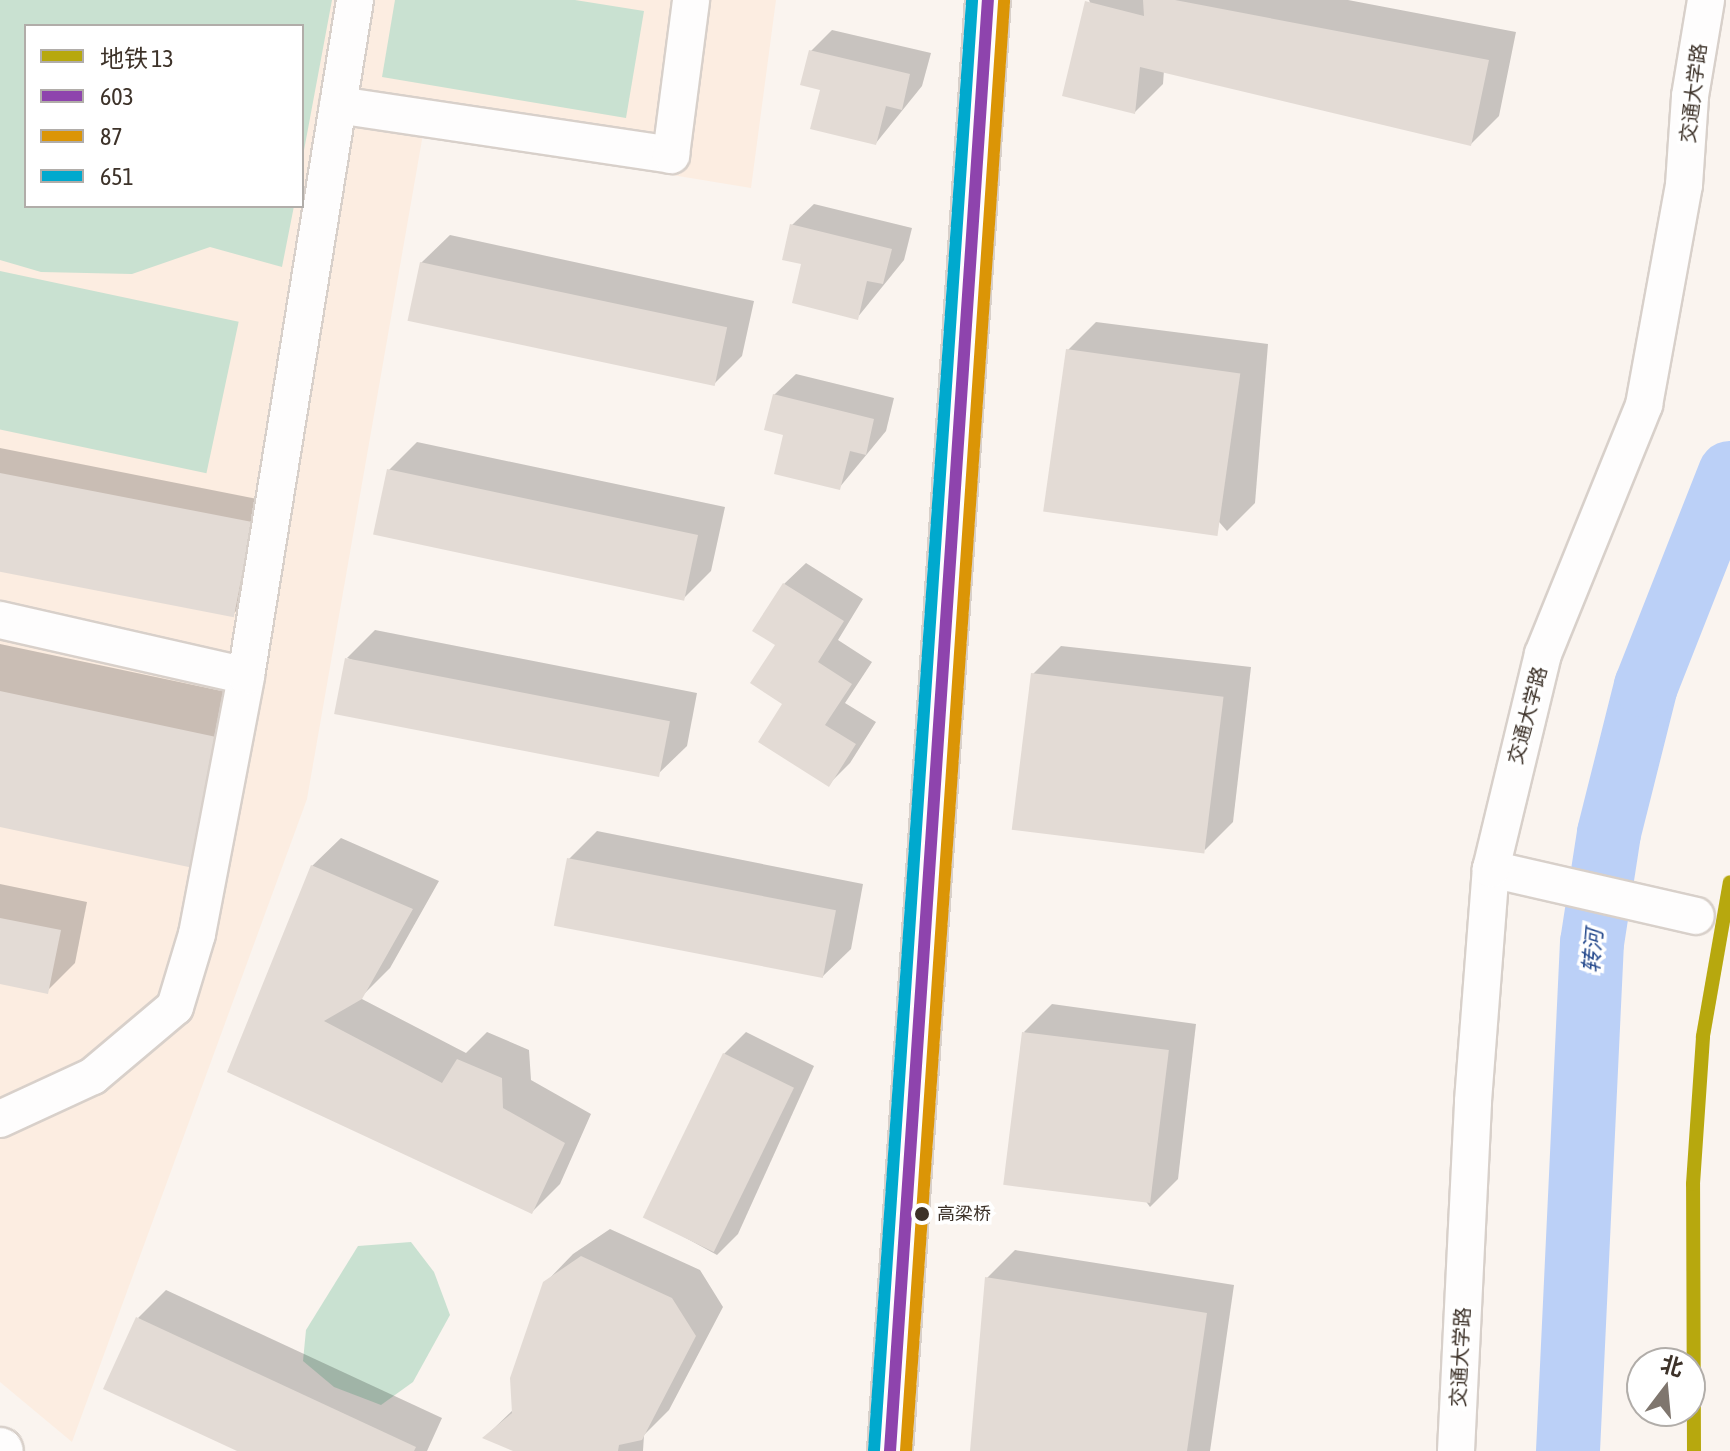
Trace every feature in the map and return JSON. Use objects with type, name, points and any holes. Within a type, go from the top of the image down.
[{"type":"street","points":[[0,1119],[93,1076],[175,1007],[197,934],[246,676],[355,0]]},
{"type":"street","points":[[338,105],[671,155],[691,0]]},
{"type":"street","points":[[890,1451],[988,0]]},
{"type":"street","name":"交通大学路","points":[[1456,1451],[1473,1101],[1491,869],[1543,654],[1644,405],[1684,185],[1690,96],[1706,0]]},
{"type":"street","points":[[0,620],[246,676]]},
{"type":"street","points":[[1491,869],[1680,912]]},
{"type":"shaded area","points":[[0,0],[776,0],[751,188],[423,134],[307,799],[72,1442],[0,1382]]},
{"type":"green space","points":[[0,0],[332,0],[304,150],[304,24],[24,24],[24,208],[294,208],[282,267],[210,247],[132,274],[41,272],[0,260]]},
{"type":"green space","points":[[395,0],[575,0],[644,11],[626,118],[382,77]]},
{"type":"green space","points":[[0,271],[239,322],[206,473],[0,429]]},
{"type":"green space","points":[[411,1242],[434,1272],[450,1315],[413,1382],[381,1405],[334,1387],[303,1361],[306,1330],[358,1246]]},
{"type":"building","points":[[1143,0],[1175,0],[1489,60],[1471,146],[1140,67],[1135,114],[1062,96],[1085,1],[1144,16]]},
{"type":"building","points":[[809,50],[910,74],[902,110],[886,106],[876,145],[810,129],[820,90],[800,85]]},
{"type":"building","points":[[790,224],[892,249],[883,284],[867,281],[858,320],[792,303],[801,264],[782,260]]},
{"type":"building","points":[[420,262],[727,327],[715,386],[408,321]]},
{"type":"building","points":[[1066,349],[1240,373],[1217,536],[1043,511]]},
{"type":"building","points":[[773,394],[874,419],[866,455],[850,451],[840,490],[774,474],[783,435],[764,430]]},
{"type":"building","points":[[387,469],[698,535],[684,601],[373,535]]},
{"type":"building","points":[[0,473],[252,522],[234,617],[0,572]]},
{"type":"building","points":[[783,583],[844,621],[818,662],[852,684],[825,725],[856,744],[829,787],[758,742],[782,704],[750,683],[775,645],[752,631]]},
{"type":"building","points":[[345,658],[670,721],[659,777],[334,714]]},
{"type":"building","points":[[1031,673],[1224,697],[1204,853],[1012,830]]},
{"type":"building","points":[[0,691],[221,738],[193,868],[0,827]]},
{"type":"building","points":[[567,858],[836,910],[823,978],[554,926]]},
{"type":"building","points":[[311,865],[413,909],[362,999],[324,1021],[442,1083],[457,1059],[502,1078],[503,1108],[565,1143],[532,1214],[227,1072]]},
{"type":"building","points":[[0,918],[61,930],[48,994],[0,984]]},
{"type":"building","points":[[1022,1032],[1169,1050],[1150,1203],[1003,1185]]},
{"type":"building","points":[[723,1053],[794,1088],[714,1252],[643,1217]]},
{"type":"building","points":[[581,1256],[672,1298],[696,1336],[642,1440],[619,1445],[618,1451],[513,1451],[482,1438],[512,1413],[510,1378],[543,1282]]},
{"type":"building","points":[[985,1277],[1207,1313],[1187,1451],[970,1451]]},
{"type":"building","points":[[136,1317],[416,1447],[414,1451],[237,1451],[103,1389]]},
{"type":"waterway","name":"转河","points":[[1568,1451],[1592,943],[1609,833],[1646,686],[1730,473]]},
{"type":"metro line","name":"13","points":[[1694,1451],[1693,1184],[1703,1036],[1730,882]]},
{"type":"transit line","name":"651","points":[[874,1450],[972,0]]},
{"type":"transit line","name":"603","points":[[890,1451],[988,0]]},
{"type":"transit line","name":"87","points":[[906,1451],[1004,1]]},
{"type":"place","name":"高梁桥","points":[[922,1214]]}]
